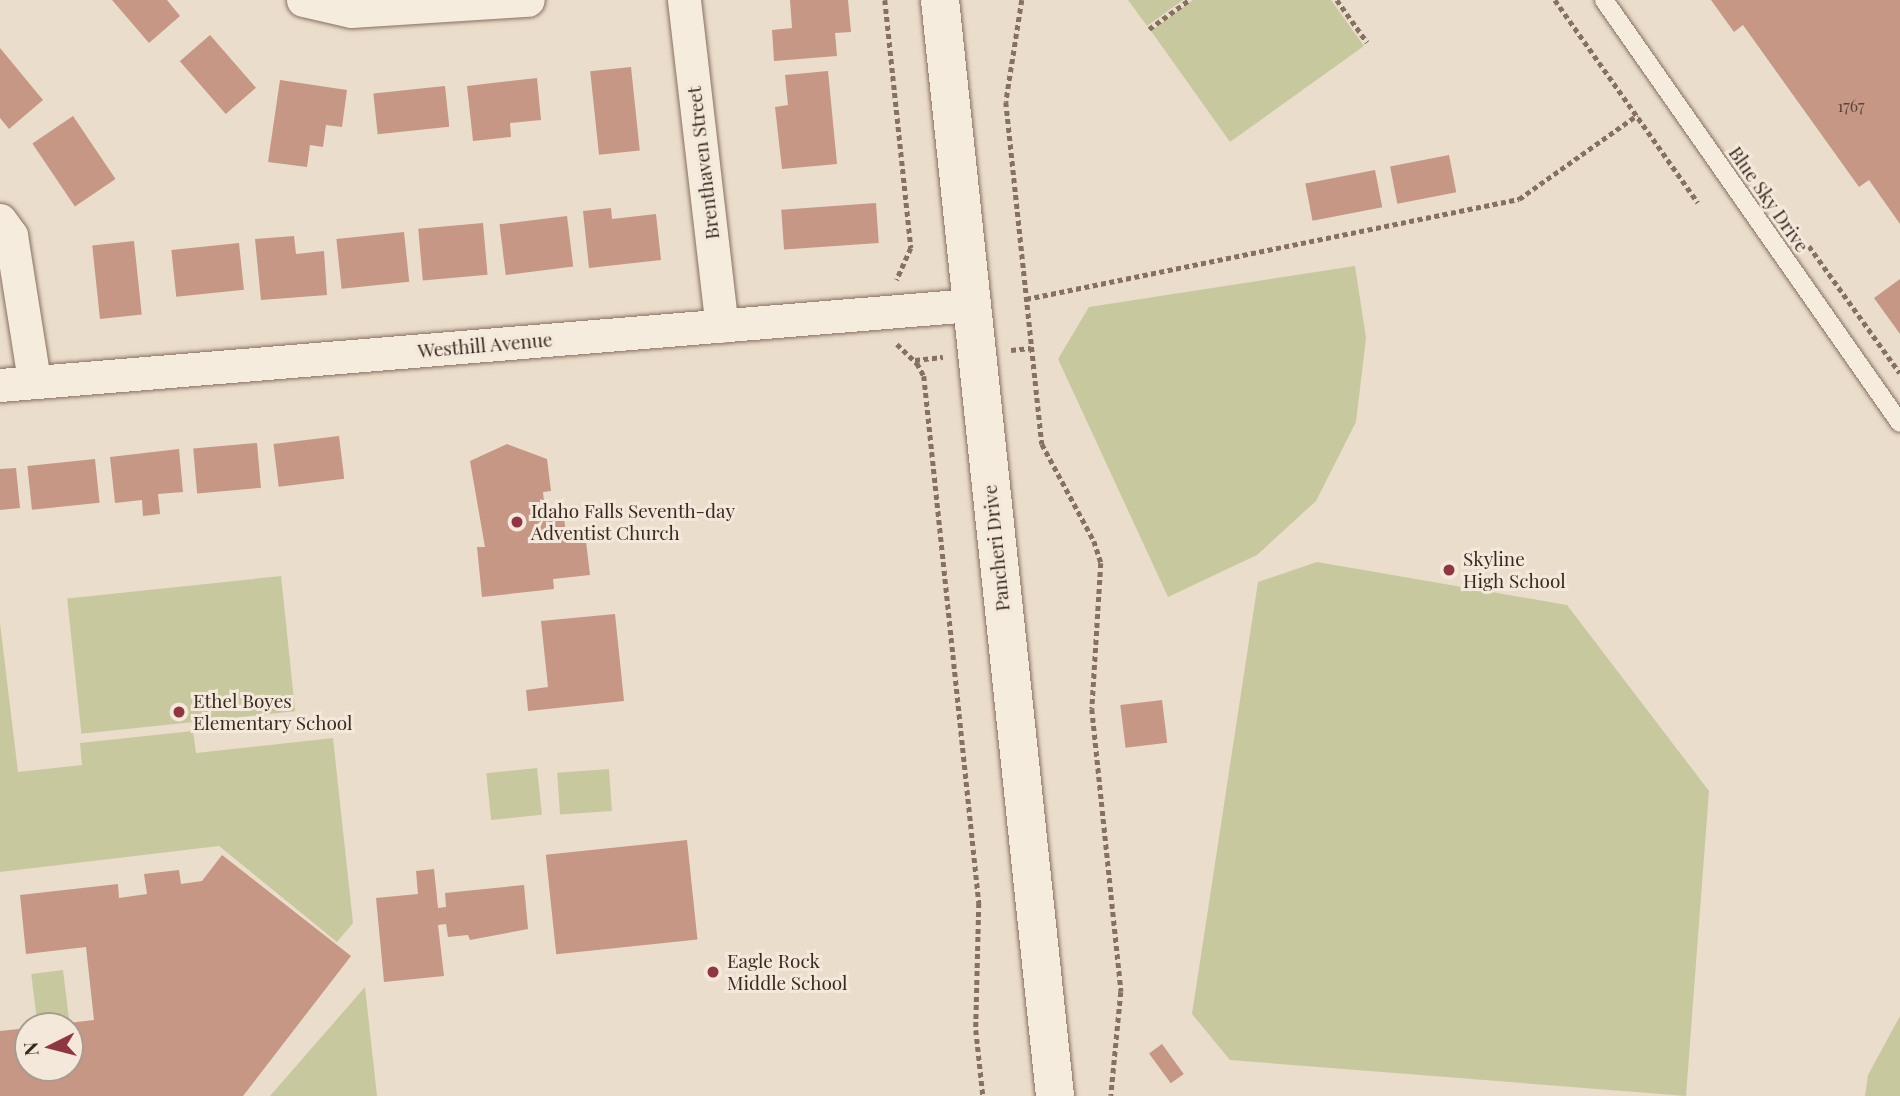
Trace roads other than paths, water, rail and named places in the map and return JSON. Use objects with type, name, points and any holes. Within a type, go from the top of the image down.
[{"type":"street","points":[[303,0],[351,11],[528,0]]},
{"type":"street","name":"Brenthaven Street","points":[[684,0],[722,326]]},
{"type":"street","name":"Pancheri Drive","points":[[940,0],[1055,1096]]},
{"type":"street","points":[[0,220],[11,235],[34,381]]},
{"type":"street","name":"Westhill Avenue","points":[[0,385],[970,305]]},
{"type":"lane","name":"Blue Sky Drive","points":[[1604,0],[1900,423]]},
{"type":"place","name":"Idaho Falls Seventh-day Adventist Church","points":[[517,522]]},
{"type":"place","name":"Skyline High School","points":[[1449,570]]},
{"type":"place","name":"Ethel Boyes Elementary School","points":[[179,712]]},
{"type":"place","name":"Eagle Rock Middle School","points":[[713,972]]}]
